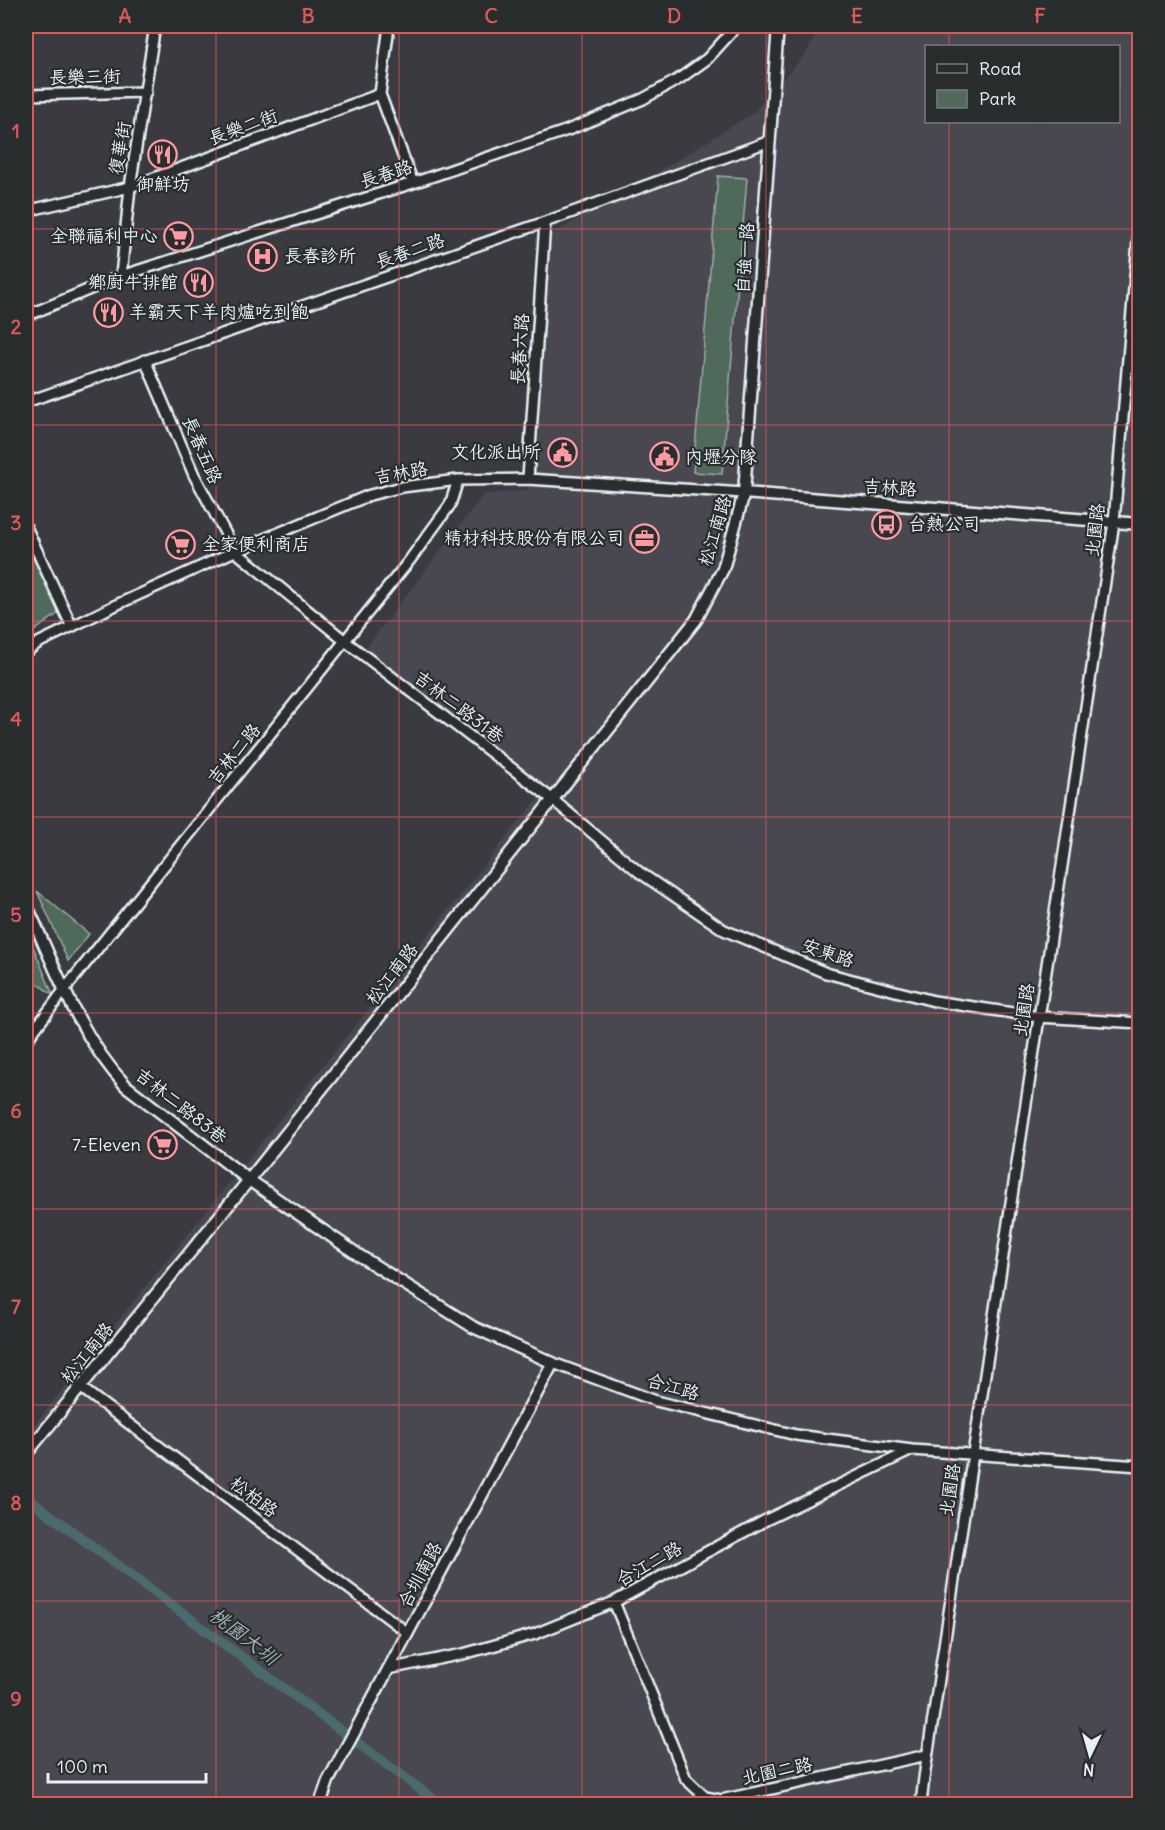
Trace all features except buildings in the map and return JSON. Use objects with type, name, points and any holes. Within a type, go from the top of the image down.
[{"type":"street","name":"復華街","points":[[121,276],[130,187],[155,26]]},
{"type":"street","points":[[389,26],[380,94],[413,183]]},
{"type":"street","name":"長春路","points":[[26,316],[121,276],[413,183],[567,130],[643,99],[679,79],[707,59],[737,26]]},
{"type":"street","name":"自強一路","points":[[744,493],[778,26]]},
{"type":"street","name":"長樂三街","points":[[26,95],[146,92]]},
{"type":"street","name":"長樂二街","points":[[26,211],[130,187],[380,94]]},
{"type":"street","name":"長春二路","points":[[26,402],[545,222],[770,141]]},
{"type":"street","name":"北園路","points":[[921,1804],[1114,522],[1140,218]]},
{"type":"street","name":"長春六路","points":[[528,479],[545,222]]},
{"type":"street","name":"長春五路","points":[[145,360],[194,476],[235,551]]},
{"type":"street","name":"吉林路","points":[[26,652],[38,643],[235,551],[370,495],[402,487],[458,480],[528,479],[744,493],[1140,524]]},
{"type":"street","name":"吉林二路","points":[[26,1041],[65,989],[409,561],[450,504],[458,480]]},
{"type":"street","name":"松江南路","points":[[26,1454],[249,1180],[696,620],[723,569],[744,493]]},
{"type":"street","points":[[26,527],[72,627]]},
{"type":"street","name":"吉林二路31巷","points":[[235,551],[345,641],[552,799]]},
{"type":"street","name":"安東路","points":[[552,799],[639,872],[724,930],[826,973],[934,1001],[1039,1017],[1140,1023]]},
{"type":"street","name":"吉林二路83巷","points":[[26,904],[88,1037],[100,1056],[143,1101],[249,1180]]},
{"type":"street","name":"合江路","points":[[249,1180],[360,1256],[473,1328],[553,1363],[656,1401],[796,1435],[912,1450],[1140,1466]]},
{"type":"street","name":"合圳南路","points":[[320,1804],[328,1781],[553,1363]]},
{"type":"street","name":"松柏路","points":[[80,1388],[408,1633]]},
{"type":"street","name":"合江二路","points":[[388,1669],[463,1654],[535,1634],[614,1602],[756,1525],[912,1450]]},
{"type":"street","name":"北園二路","points":[[614,1602],[686,1779],[705,1797],[721,1800],[927,1755]]},
{"type":"shaded area","points":[[820,26],[1139,26],[1139,1804],[26,1804],[26,1435],[539,797],[361,654],[484,494],[528,490],[547,237],[753,113],[807,52]]},
{"type":"green space","points":[[718,176],[747,178],[722,474],[693,472]]},
{"type":"green space","points":[[26,540],[60,612],[26,637]]},
{"type":"green space","points":[[37,891],[89,934],[68,961]]},
{"type":"green space","points":[[26,929],[53,995],[26,975]]},
{"type":"waterway","name":"桃園大圳","points":[[26,1497],[440,1804]]},
{"type":"place","name":"御鮮坊","points":[[163,155]]},
{"type":"place","name":"全聯福利中心","points":[[179,236]]},
{"type":"place","name":"長春診所","points":[[263,256]]},
{"type":"place","name":"鄉廚牛排館","points":[[199,282]]},
{"type":"place","name":"羊霸天下羊肉爐吃到飽","points":[[108,312]]},
{"type":"place","name":"文化派出所","points":[[562,452]]},
{"type":"place","name":"內壢分隊","points":[[664,457]]},
{"type":"place","name":"台熱公司","points":[[887,524]]},
{"type":"place","name":"精材科技股份有限公司","points":[[645,538]]},
{"type":"place","name":"全家便利商店","points":[[181,544]]},
{"type":"place","name":"7-Eleven","points":[[162,1145]]}]
